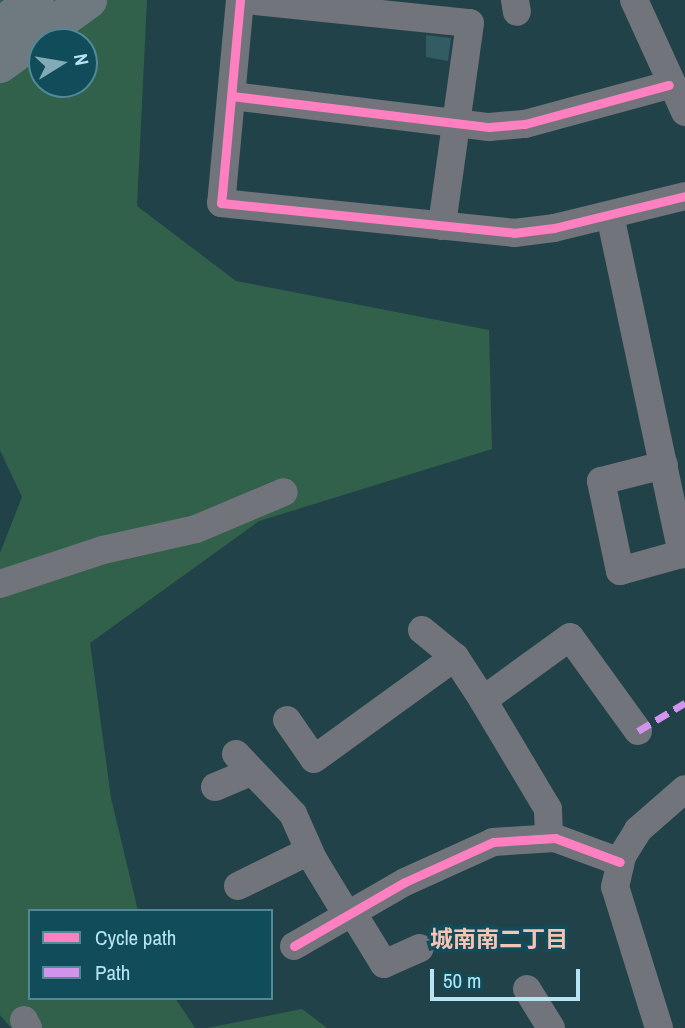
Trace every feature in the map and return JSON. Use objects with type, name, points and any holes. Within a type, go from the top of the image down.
[{"type":"highway","points":[[0,27],[35,0]]},
{"type":"highway","points":[[0,64],[88,0]]},
{"type":"street","points":[[240,0],[221,203],[514,233],[610,215],[685,196]]},
{"type":"street","points":[[246,0],[426,8],[470,23],[442,226]]},
{"type":"street","points":[[634,0],[669,85],[685,112]]},
{"type":"street","points":[[232,96],[456,122],[525,124],[669,85]]},
{"type":"street","points":[[610,215],[664,465],[683,554],[620,571],[601,481],[664,465]]},
{"type":"street","points":[[0,584],[103,550],[196,529],[284,492]]},
{"type":"street","points":[[422,630],[455,657],[483,700],[548,809],[549,838]]},
{"type":"street","points":[[483,700],[570,637],[638,731]]},
{"type":"street","points":[[287,720],[314,759],[455,657]]},
{"type":"street","points":[[215,787],[243,763],[293,814],[309,851],[384,964],[420,948]]},
{"type":"street","points":[[659,1028],[618,902],[620,862],[645,821],[685,789]]},
{"type":"street","points":[[294,946],[349,913],[483,845],[549,838],[620,862]]},
{"type":"street","points":[[238,886],[309,851]]},
{"type":"street","points":[[527,989],[551,1028]]},
{"type":"green space","points":[[0,0],[147,0],[137,206],[236,281],[489,330],[492,449],[259,521],[90,643],[111,798],[138,909],[28,909],[28,1000],[176,1000],[195,1028],[11,1028],[0,1015],[0,553],[22,497],[0,450]]},
{"type":"green space","points":[[302,1009],[327,1028],[207,1028]]},
{"type":"building","points":[[426,35],[451,38],[448,61],[426,57]]},
{"type":"marked path","points":[[638,731],[685,703]]},
{"type":"cycle path","points":[[240,0],[221,203],[514,233],[554,228],[685,196]]},
{"type":"cycle path","points":[[232,96],[489,127],[525,124],[669,85]]},
{"type":"cycle path","points":[[294,946],[405,882],[493,842],[555,838],[620,862]]},
{"type":"district","name":"城南南二丁目","points":[[499,939]]}]
